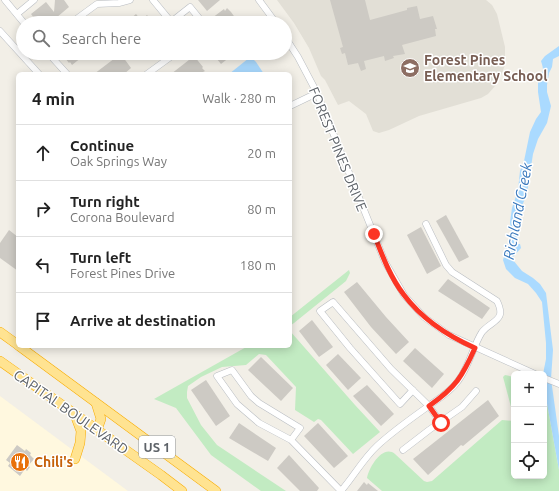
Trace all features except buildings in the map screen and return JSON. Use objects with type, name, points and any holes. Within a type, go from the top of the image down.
[{"type":"highway","name":"CAPITAL BOULEVARD","points":[[0,332],[16,344]]},
{"type":"highway","name":"CAPITAL BOULEVARD","points":[[29,349],[96,403],[216,491]]},
{"type":"highway","name":"CAPITAL BOULEVARD","points":[[0,361],[182,490]]},
{"type":"highway","points":[[96,403],[101,419],[97,430]]},
{"type":"highway","points":[[75,415],[81,431],[80,443],[75,459]]},
{"type":"street","points":[[5,0],[17,14],[34,0]]},
{"type":"street","points":[[81,16],[97,4],[119,3],[130,0]]},
{"type":"street","points":[[153,0],[167,16]]},
{"type":"street","points":[[259,0],[271,16]]},
{"type":"street","points":[[179,16],[190,7],[197,16]]},
{"type":"street","points":[[0,31],[16,49]]},
{"type":"street","name":"FOREST PINES DRIVE","points":[[292,48],[317,93],[385,262],[404,295],[424,317],[455,338],[528,371]]},
{"type":"street","points":[[26,60],[37,72]]},
{"type":"street","points":[[54,60],[65,72]]},
{"type":"street","points":[[150,72],[166,60]]},
{"type":"street","points":[[292,105],[317,93]]},
{"type":"street","points":[[291,440],[300,428],[251,396],[232,370],[217,376],[237,404],[259,423],[291,440],[341,491],[352,478],[363,460],[378,445],[446,394],[458,382],[481,334],[486,328],[498,320],[500,308],[497,301],[452,272],[446,265],[426,224]]},
{"type":"street","points":[[413,390],[400,404],[350,348],[320,311],[333,302],[391,369],[413,390],[429,406],[441,423]]},
{"type":"street","points":[[547,379],[559,384]]},
{"type":"street","points":[[403,450],[462,407],[476,391]]},
{"type":"shaded area","name":"Forest Pines Elementary School","points":[[277,0],[486,0],[492,5],[497,14],[505,47],[505,65],[495,86],[488,94],[481,98],[419,116],[379,133],[373,131],[366,114],[349,101],[338,105],[325,80],[321,76],[309,48],[292,20],[292,16],[289,16]]},
{"type":"shaded area","points":[[0,396],[128,491],[0,491]]},
{"type":"green space","points":[[349,270],[350,273],[346,281],[292,324],[292,315]]},
{"type":"green space","points":[[292,333],[380,432],[353,454],[321,420],[318,419],[314,422],[295,410],[296,387],[266,355],[259,354],[246,365],[222,367],[201,377],[188,386],[187,398],[201,425],[217,445],[286,491],[261,491],[211,455],[176,408],[154,399],[244,348],[292,348]]},
{"type":"green space","points":[[505,375],[511,376],[511,407],[503,377]]},
{"type":"green space","points":[[547,404],[559,470],[559,491],[382,491],[367,478],[368,473],[377,458],[381,454],[390,452],[395,454],[424,481],[432,481],[502,420],[511,421],[511,479],[547,479]]},
{"type":"water","name":"Richland Creek","points":[[559,46],[559,56],[553,59],[547,85],[547,92],[551,106],[547,123],[538,139],[533,154],[527,193],[518,217],[518,235],[514,243],[520,244],[521,248],[513,257],[513,260],[522,271],[540,284],[546,293],[553,350],[551,379],[559,436],[559,470],[547,404],[547,371],[544,371],[546,359],[546,343],[542,302],[528,284],[515,278],[506,269],[503,260],[511,233],[510,222],[512,208],[518,190],[520,171],[524,161],[530,132],[541,112],[538,92],[538,78],[543,71],[541,61],[545,56]]},
{"type":"water","points":[[246,60],[254,60],[263,72],[232,72]]},
{"type":"place","name":"Forest Pines Elementary School","points":[[410,68]]},
{"type":"place","name":"Chili's","points":[[20,462]]},
{"type":"route","points":[[374,234],[385,262],[404,295],[424,317],[436,326],[449,335],[475,348],[458,382],[446,394],[429,406],[441,423]]}]
